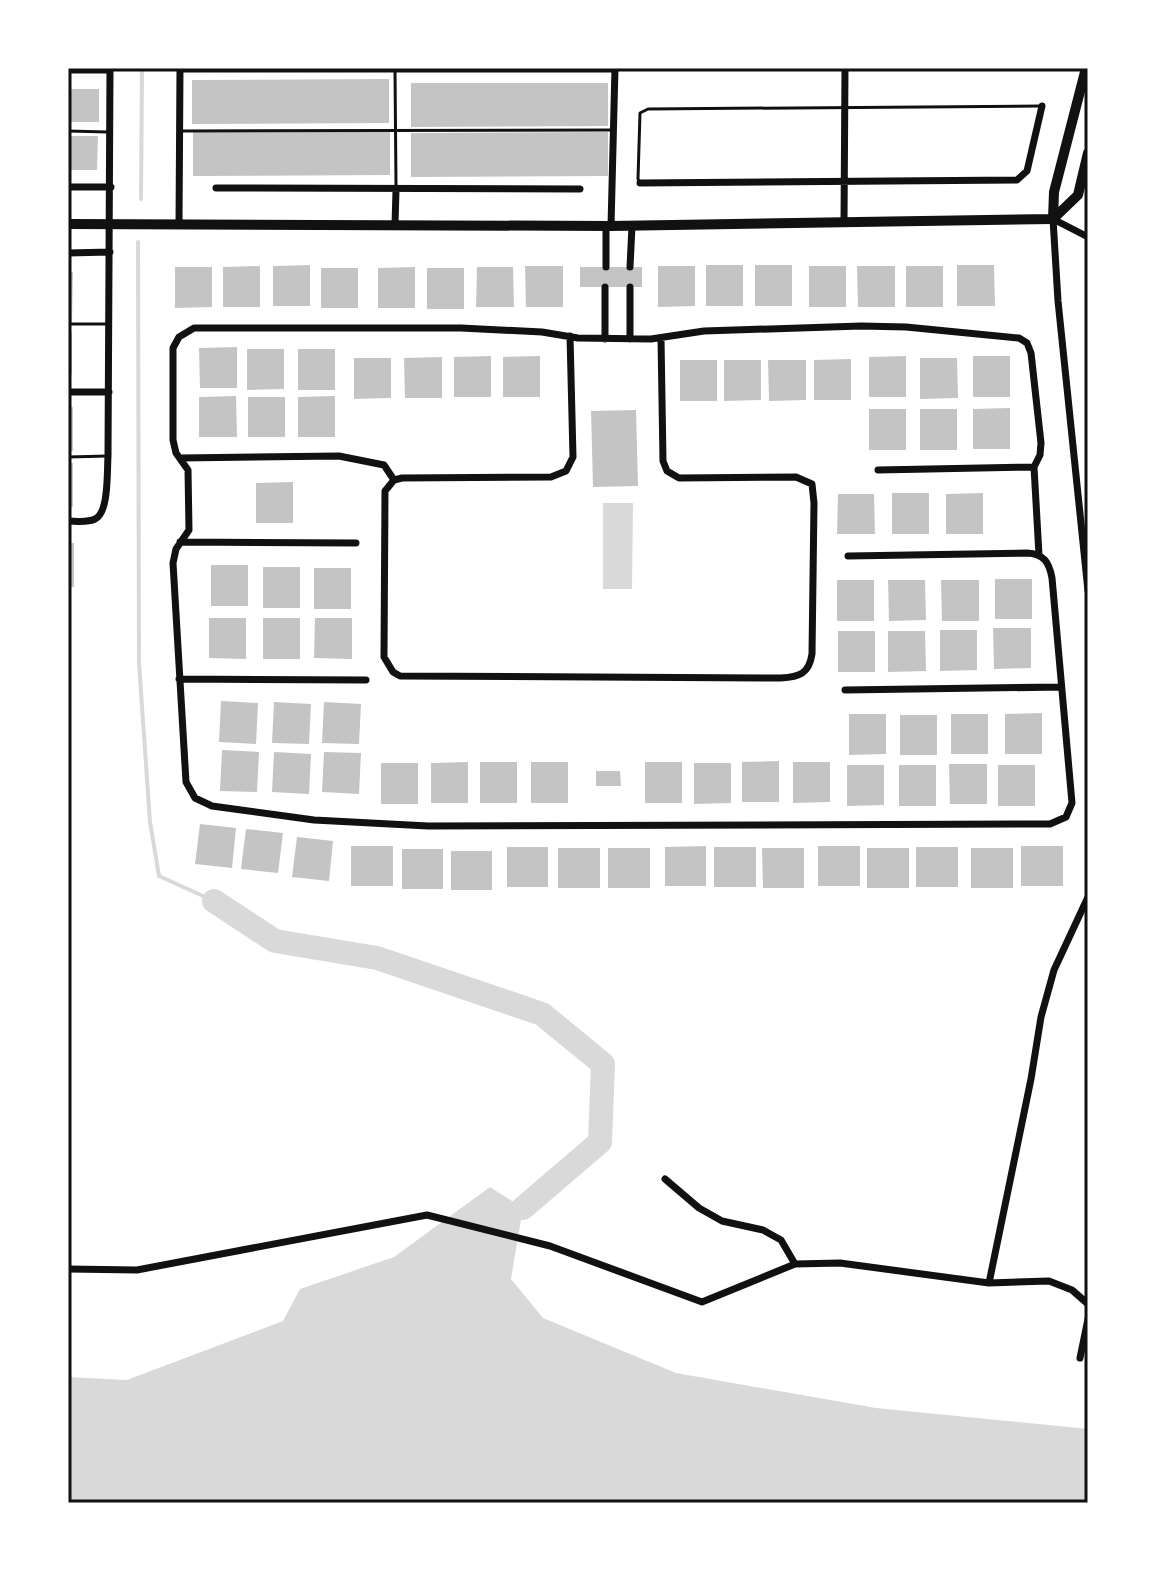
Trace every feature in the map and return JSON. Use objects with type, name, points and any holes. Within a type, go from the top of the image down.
[{"type":"main road","points":[[1053,219],[1054,192],[1086,68]]},
{"type":"main road","points":[[68,224],[632,226],[1053,219],[1078,195],[1088,153]]},
{"type":"street","points":[[844,223],[845,68]]},
{"type":"street","points":[[68,70],[110,69],[111,132],[105,506],[101,515],[93,521],[68,521]]},
{"type":"street","points":[[179,224],[180,69],[615,69],[606,267]]},
{"type":"street","points":[[640,183],[1017,180],[1027,171],[1042,106]]},
{"type":"street","points":[[68,187],[111,187]]},
{"type":"street","points":[[216,188],[580,189]]},
{"type":"street","points":[[395,225],[396,190]]},
{"type":"street","points":[[1053,219],[1088,237]]},
{"type":"street","points":[[1053,219],[1058,301],[1088,591]]},
{"type":"street","points":[[630,267],[632,226]]},
{"type":"street","points":[[68,253],[110,252]]},
{"type":"street","points":[[605,287],[605,339]]},
{"type":"street","points":[[630,287],[630,339]]},
{"type":"street","points":[[848,556],[1039,555],[1048,563],[1052,578],[1072,803],[1066,817],[1055,823],[484,827],[314,820],[202,803],[192,795],[186,782],[179,679],[173,563],[180,542],[189,530],[188,470],[173,440],[172,352],[179,337],[189,330],[461,328],[630,339],[718,331],[861,326],[921,328],[1019,338],[1027,343],[1031,353],[1040,428],[1041,449],[1034,467],[1039,555]]},
{"type":"street","points":[[570,336],[573,457],[566,471],[551,477],[402,478],[388,485],[383,497],[384,657],[393,672],[400,676],[781,678],[804,674],[812,654],[812,484],[796,477],[679,478],[667,471],[663,461],[661,338]]},
{"type":"street","points":[[68,392],[109,392]]},
{"type":"street","points":[[180,458],[339,456],[384,465],[394,480]]},
{"type":"street","points":[[878,470],[1034,467]]},
{"type":"street","points":[[180,542],[356,543]]},
{"type":"street","points":[[179,679],[366,680]]},
{"type":"street","points":[[845,690],[1061,687]]},
{"type":"street","points":[[989,1283],[1041,1017],[1054,970],[1088,897]]},
{"type":"street","points":[[665,1179],[699,1208],[722,1221],[763,1230],[781,1240],[795,1264]]},
{"type":"street","points":[[68,1269],[137,1270],[427,1215],[550,1246],[702,1302],[795,1264],[840,1263],[989,1283],[1049,1281],[1072,1290],[1088,1304]]},
{"type":"street","points":[[1080,1358],[1088,1319]]},
{"type":"lane","points":[[395,68],[396,190]]},
{"type":"lane","points":[[640,183],[640,113],[648,109],[1042,106]]},
{"type":"lane","points":[[179,131],[614,130]]},
{"type":"lane","points":[[68,131],[111,132]]},
{"type":"lane","points":[[68,324],[110,324]]},
{"type":"lane","points":[[68,457],[108,456]]},
{"type":"shaded area","points":[[603,503],[633,503],[632,589],[603,589]]},
{"type":"shaded area","points":[[490,1187],[523,1208],[511,1279],[543,1318],[676,1373],[876,1408],[1088,1429],[1088,1503],[68,1503],[68,1377],[127,1380],[283,1321],[300,1289],[394,1257]]},
{"type":"building","points":[[389,79],[389,123],[192,124],[192,80]]},
{"type":"building","points":[[411,83],[608,83],[608,126],[411,127]]},
{"type":"building","points":[[68,89],[99,89],[99,122],[68,122]]},
{"type":"building","points":[[390,131],[390,175],[193,176],[193,132]]},
{"type":"building","points":[[608,132],[608,176],[411,177],[411,133]]},
{"type":"building","points":[[68,136],[98,136],[97,170],[68,170]]},
{"type":"building","points":[[310,265],[310,306],[273,306],[273,266]]},
{"type":"building","points":[[706,265],[743,265],[743,306],[706,306]]},
{"type":"building","points":[[755,265],[792,265],[792,306],[755,306]]},
{"type":"building","points":[[957,265],[994,265],[995,306],[957,306]]},
{"type":"building","points":[[260,266],[260,307],[223,307],[223,267]]},
{"type":"building","points":[[525,266],[563,266],[563,307],[526,307]]},
{"type":"building","points":[[658,266],[695,266],[695,306],[658,307]]},
{"type":"building","points":[[809,266],[846,266],[846,307],[809,307]]},
{"type":"building","points":[[857,266],[895,266],[895,307],[858,307]]},
{"type":"building","points":[[906,266],[943,266],[943,307],[906,307]]},
{"type":"building","points":[[175,267],[212,267],[212,307],[175,308]]},
{"type":"building","points":[[415,267],[415,308],[378,308],[378,268]]},
{"type":"building","points":[[477,267],[513,267],[514,307],[476,307]]},
{"type":"building","points":[[580,267],[642,267],[642,287],[580,287]]},
{"type":"building","points":[[321,268],[358,268],[358,308],[321,308]]},
{"type":"building","points":[[427,268],[464,268],[464,309],[427,309]]},
{"type":"building","points":[[68,272],[73,272],[72,322],[68,322]]},
{"type":"building","points":[[68,332],[72,332],[72,375],[68,375]]},
{"type":"building","points":[[237,347],[237,388],[200,388],[199,348]]},
{"type":"building","points":[[247,349],[284,349],[284,389],[247,390]]},
{"type":"building","points":[[298,349],[335,349],[335,390],[298,390]]},
{"type":"building","points":[[491,356],[491,397],[454,397],[454,357]]},
{"type":"building","points":[[540,356],[540,397],[503,397],[503,357]]},
{"type":"building","points":[[906,356],[906,397],[869,397],[869,357]]},
{"type":"building","points":[[973,356],[1010,356],[1010,397],[973,397]]},
{"type":"building","points":[[442,357],[442,398],[405,398],[404,358]]},
{"type":"building","points":[[354,358],[391,358],[391,398],[354,399]]},
{"type":"building","points":[[920,358],[957,358],[958,398],[920,399]]},
{"type":"building","points":[[851,359],[851,400],[814,400],[814,360]]},
{"type":"building","points":[[680,360],[717,360],[717,401],[680,401]]},
{"type":"building","points":[[724,360],[761,360],[761,400],[724,401]]},
{"type":"building","points":[[768,360],[806,360],[806,400],[769,401]]},
{"type":"building","points":[[236,396],[237,437],[199,437],[199,397]]},
{"type":"building","points":[[335,396],[335,437],[298,437],[298,397]]},
{"type":"building","points":[[248,397],[285,397],[285,437],[248,437]]},
{"type":"building","points":[[68,407],[73,407],[73,451],[68,451]]},
{"type":"building","points":[[1010,408],[1010,449],[973,449],[973,409]]},
{"type":"building","points":[[869,409],[906,409],[906,450],[869,450]]},
{"type":"building","points":[[920,409],[957,409],[957,450],[920,450]]},
{"type":"building","points":[[636,410],[638,486],[593,487],[591,411]]},
{"type":"building","points":[[68,463],[73,463],[73,507],[68,507]]},
{"type":"building","points":[[293,482],[293,523],[256,523],[256,483]]},
{"type":"building","points":[[892,493],[929,493],[929,534],[892,534]]},
{"type":"building","points":[[983,493],[983,534],[946,534],[946,494]]},
{"type":"building","points":[[838,494],[874,494],[875,534],[837,534]]},
{"type":"building","points":[[68,543],[74,543],[74,587],[68,587]]},
{"type":"building","points":[[211,565],[248,565],[248,606],[211,606]]},
{"type":"building","points":[[263,567],[300,567],[300,608],[263,608]]},
{"type":"building","points":[[314,568],[351,568],[351,609],[314,609]]},
{"type":"building","points":[[995,579],[1032,579],[1032,619],[995,619]]},
{"type":"building","points":[[837,580],[874,580],[874,621],[837,621]]},
{"type":"building","points":[[888,580],[925,580],[926,620],[889,621]]},
{"type":"building","points":[[941,580],[979,580],[979,621],[942,621]]},
{"type":"building","points":[[209,618],[246,618],[246,659],[209,658]]},
{"type":"building","points":[[263,618],[300,618],[300,659],[263,659]]},
{"type":"building","points":[[315,618],[352,618],[352,659],[314,658]]},
{"type":"building","points":[[993,628],[1031,628],[1031,668],[994,669]]},
{"type":"building","points":[[940,630],[977,630],[977,670],[940,671]]},
{"type":"building","points":[[838,631],[875,631],[875,672],[838,672]]},
{"type":"building","points":[[888,631],[925,631],[926,671],[888,672]]},
{"type":"building","points":[[221,701],[258,703],[256,744],[219,742]]},
{"type":"building","points":[[274,702],[311,704],[309,744],[272,743]]},
{"type":"building","points":[[324,702],[361,704],[359,744],[322,743]]},
{"type":"building","points":[[1042,713],[1042,754],[1005,754],[1005,714]]},
{"type":"building","points":[[849,714],[886,714],[886,754],[849,755]]},
{"type":"building","points":[[951,714],[988,714],[988,754],[951,754]]},
{"type":"building","points":[[900,715],[937,715],[937,755],[900,755]]},
{"type":"building","points":[[222,750],[259,752],[257,792],[220,791]]},
{"type":"building","points":[[274,752],[311,754],[309,794],[272,792]]},
{"type":"building","points":[[324,752],[361,753],[359,794],[322,792]]},
{"type":"building","points":[[779,761],[779,802],[742,802],[742,762]]},
{"type":"building","points":[[468,762],[468,803],[431,803],[431,763]]},
{"type":"building","points":[[480,762],[517,762],[517,803],[480,803]]},
{"type":"building","points":[[531,762],[568,762],[568,803],[531,803]]},
{"type":"building","points":[[645,762],[682,762],[682,803],[645,803]]},
{"type":"building","points":[[793,762],[830,762],[830,802],[793,803]]},
{"type":"building","points":[[381,763],[418,763],[418,804],[381,804]]},
{"type":"building","points":[[694,763],[731,763],[731,803],[694,804]]},
{"type":"building","points":[[949,764],[987,764],[987,804],[950,804]]},
{"type":"building","points":[[847,765],[884,765],[884,805],[847,806]]},
{"type":"building","points":[[899,765],[936,765],[936,806],[899,806]]},
{"type":"building","points":[[998,765],[1035,765],[1035,806],[998,806]]},
{"type":"building","points":[[596,771],[620,771],[621,786],[596,786]]},
{"type":"building","points":[[200,824],[236,828],[232,868],[195,864]]},
{"type":"building","points":[[246,829],[283,833],[278,873],[241,869]]},
{"type":"building","points":[[297,837],[333,841],[329,881],[292,877]]},
{"type":"building","points":[[351,846],[393,846],[393,886],[351,886]]},
{"type":"building","points":[[706,846],[706,886],[665,886],[665,847]]},
{"type":"building","points":[[818,846],[860,846],[860,886],[818,886]]},
{"type":"building","points":[[1021,846],[1063,846],[1063,886],[1021,886]]},
{"type":"building","points":[[507,847],[548,847],[548,887],[507,887]]},
{"type":"building","points":[[714,847],[756,847],[756,887],[714,887]]},
{"type":"building","points":[[916,847],[958,847],[958,887],[916,887]]},
{"type":"building","points":[[558,848],[600,848],[600,888],[558,888]]},
{"type":"building","points":[[608,848],[650,848],[650,888],[608,888]]},
{"type":"building","points":[[762,848],[804,848],[804,888],[763,888]]},
{"type":"building","points":[[867,848],[909,848],[909,888],[867,888]]},
{"type":"building","points":[[971,848],[1013,848],[1013,888],[971,888]]},
{"type":"building","points":[[402,849],[443,849],[443,889],[402,889]]},
{"type":"building","points":[[451,851],[492,851],[492,890],[451,890]]},
{"type":"waterway","points":[[141,199],[142,68]]},
{"type":"waterway","points":[[138,242],[139,663],[150,822],[159,876],[214,901]]},
{"type":"waterway","points":[[214,901],[275,941],[377,958],[542,1014],[603,1064],[600,1142],[523,1208]]}]
